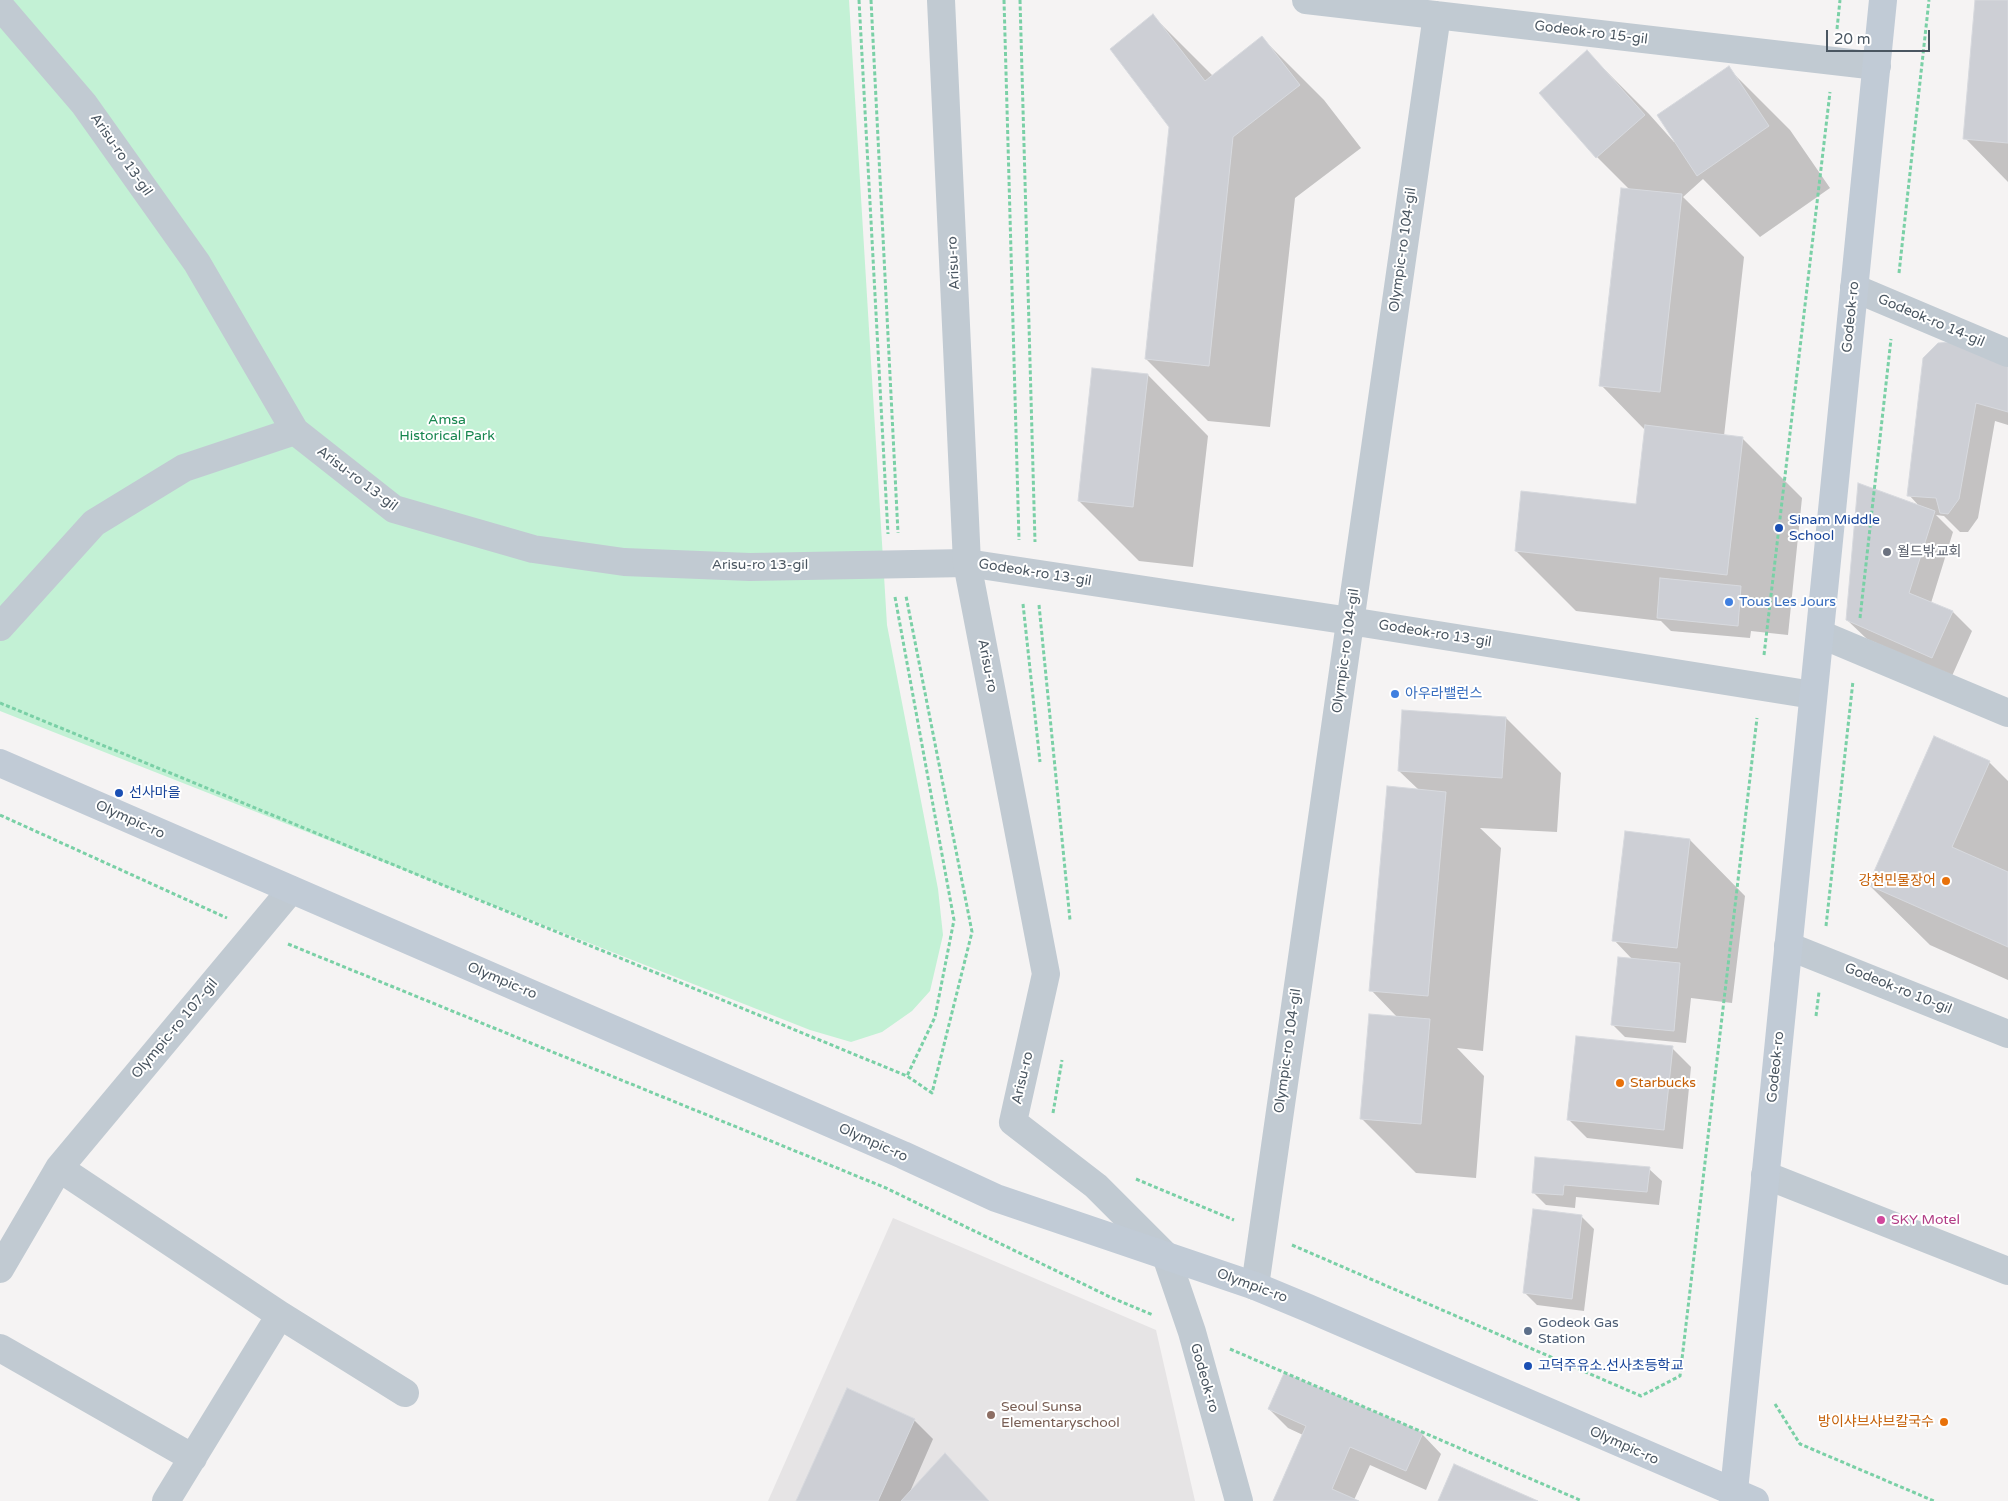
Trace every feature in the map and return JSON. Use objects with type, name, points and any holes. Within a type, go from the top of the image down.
[{"type":"main road","name":"Godeok-ro","points":[[1741,1498],[1765,1175],[1883,0]]},
{"type":"main road","name":"Olympic-ro","points":[[0,763],[894,1151],[996,1198],[1255,1286],[1741,1498]]},
{"type":"street","name":"Arisu-ro","points":[[941,0],[967,563],[1046,974],[1013,1122],[1096,1186],[1166,1256]]},
{"type":"street","name":"Godeok-ro 15-gil","points":[[1306,0],[1876,66]]},
{"type":"street","name":"Arisu-ro 13-gil","points":[[0,6],[84,104],[197,263],[295,431],[394,510],[533,549],[624,562],[750,567],[967,563]]},
{"type":"street","name":"Olympic-ro 104-gil","points":[[1255,1286],[1437,15]]},
{"type":"street","name":"Godeok-ro 14-gil","points":[[1854,288],[2008,353]]},
{"type":"street","points":[[0,627],[94,523],[184,468],[295,431]]},
{"type":"street","name":"Godeok-ro 13-gil","points":[[967,563],[1350,620],[1813,695]]},
{"type":"street","points":[[1820,634],[2008,713]]},
{"type":"street","name":"Olympic-ro 107-gil","points":[[0,1269],[59,1168],[291,890]]},
{"type":"street","name":"Godeok-ro 10-gil","points":[[1788,946],[2008,1034]]},
{"type":"street","points":[[59,1168],[280,1315],[405,1393]]},
{"type":"street","points":[[1765,1175],[2008,1271]]},
{"type":"street","name":"Godeok-ro","points":[[1166,1256],[1192,1332],[1239,1501]]},
{"type":"street","points":[[166,1501],[280,1315]]},
{"type":"street","points":[[0,1348],[193,1458]]},
{"type":"path","points":[[1816,1019],[1929,0]]},
{"type":"path","points":[[0,703],[907,1076],[932,1093]]},
{"type":"path","points":[[0,815],[257,931],[886,1188],[1110,1297],[1582,1501]]},
{"type":"path","points":[[1133,1178],[1262,1231],[1641,1396],[1680,1376]]},
{"type":"path","points":[[1773,1400],[1800,1444],[1934,1501]]},
{"type":"shaded area","name":"Seoul Sunsa Elementaryschool","points":[[893,1218],[1156,1330],[1195,1501],[768,1501]]},
{"type":"green space","name":"Amsa Historical Park","points":[[0,0],[849,0],[887,625],[938,889],[943,935],[930,991],[912,1011],[882,1032],[851,1042],[810,1030],[0,711]]},
{"type":"building","points":[[1975,0],[2008,0],[2008,143],[1963,139]]},
{"type":"building","points":[[1153,14],[1205,81],[1262,36],[1300,85],[1233,137],[1209,366],[1145,359],[1169,127],[1110,49]]},
{"type":"building","points":[[1587,50],[1645,115],[1596,158],[1539,93]]},
{"type":"building","points":[[1729,66],[1769,126],[1697,176],[1657,115]]},
{"type":"building","points":[[1621,188],[1682,194],[1660,392],[1599,386]]},
{"type":"building","points":[[1963,341],[2008,363],[2008,412],[1976,403],[1959,499],[1948,514],[1940,513],[1936,498],[1907,496],[1923,358],[1938,343]]},
{"type":"building","points":[[1092,368],[1148,374],[1133,507],[1078,501]]},
{"type":"building","points":[[1645,425],[1743,437],[1727,575],[1515,551],[1521,491],[1636,504]]},
{"type":"building","name":"월드밖교회","points":[[1858,483],[1935,511],[1909,593],[1953,611],[1932,658],[1846,620]]},
{"type":"building","points":[[1660,578],[1741,586],[1738,626],[1657,618]]},
{"type":"building","points":[[1402,710],[1506,717],[1502,778],[1398,771]]},
{"type":"building","points":[[1934,736],[1990,761],[1952,847],[2008,872],[2008,947],[1868,885]]},
{"type":"building","points":[[1387,786],[1446,792],[1428,996],[1369,991]]},
{"type":"building","points":[[1625,831],[1690,839],[1677,948],[1612,941]]},
{"type":"building","points":[[1618,957],[1680,963],[1674,1031],[1611,1025]]},
{"type":"building","points":[[1369,1014],[1430,1019],[1421,1124],[1360,1119]]},
{"type":"building","name":"Starbucks","points":[[1576,1036],[1673,1046],[1664,1130],[1567,1120]]},
{"type":"building","points":[[1535,1157],[1650,1167],[1647,1192],[1564,1185],[1563,1195],[1532,1193]]},
{"type":"building","points":[[1533,1209],[1582,1215],[1572,1299],[1523,1293]]},
{"type":"building","points":[[1284,1373],[1423,1433],[1406,1471],[1350,1447],[1332,1489],[1359,1501],[1273,1501],[1306,1426],[1268,1409]]},
{"type":"building","points":[[847,1388],[915,1419],[878,1501],[796,1501]]},
{"type":"building","points":[[945,1453],[989,1501],[901,1501]]},
{"type":"building","points":[[1454,1464],[1538,1501],[1438,1501]]},
{"type":"place","name":"Sinam Middle School","points":[[1779,528]]},
{"type":"place","name":"월드밖교회","points":[[1887,552]]},
{"type":"place","name":"Tous Les Jours","points":[[1729,602]]},
{"type":"place","name":"아우라밸런스","points":[[1395,694]]},
{"type":"place","name":"선사마을","points":[[119,793]]},
{"type":"place","name":"강천민물장어","points":[[1946,881]]},
{"type":"place","name":"Starbucks","points":[[1620,1083]]},
{"type":"place","name":"SKY Motel","points":[[1881,1220]]},
{"type":"place","name":"Godeok Gas Station","points":[[1528,1331]]},
{"type":"place","name":"고덕주유소.선사초등학교","points":[[1528,1366]]},
{"type":"place","name":"Seoul Sunsa Elementaryschool","points":[[991,1415]]},
{"type":"place","name":"방이샤브샤브칼국수","points":[[1944,1422]]}]
